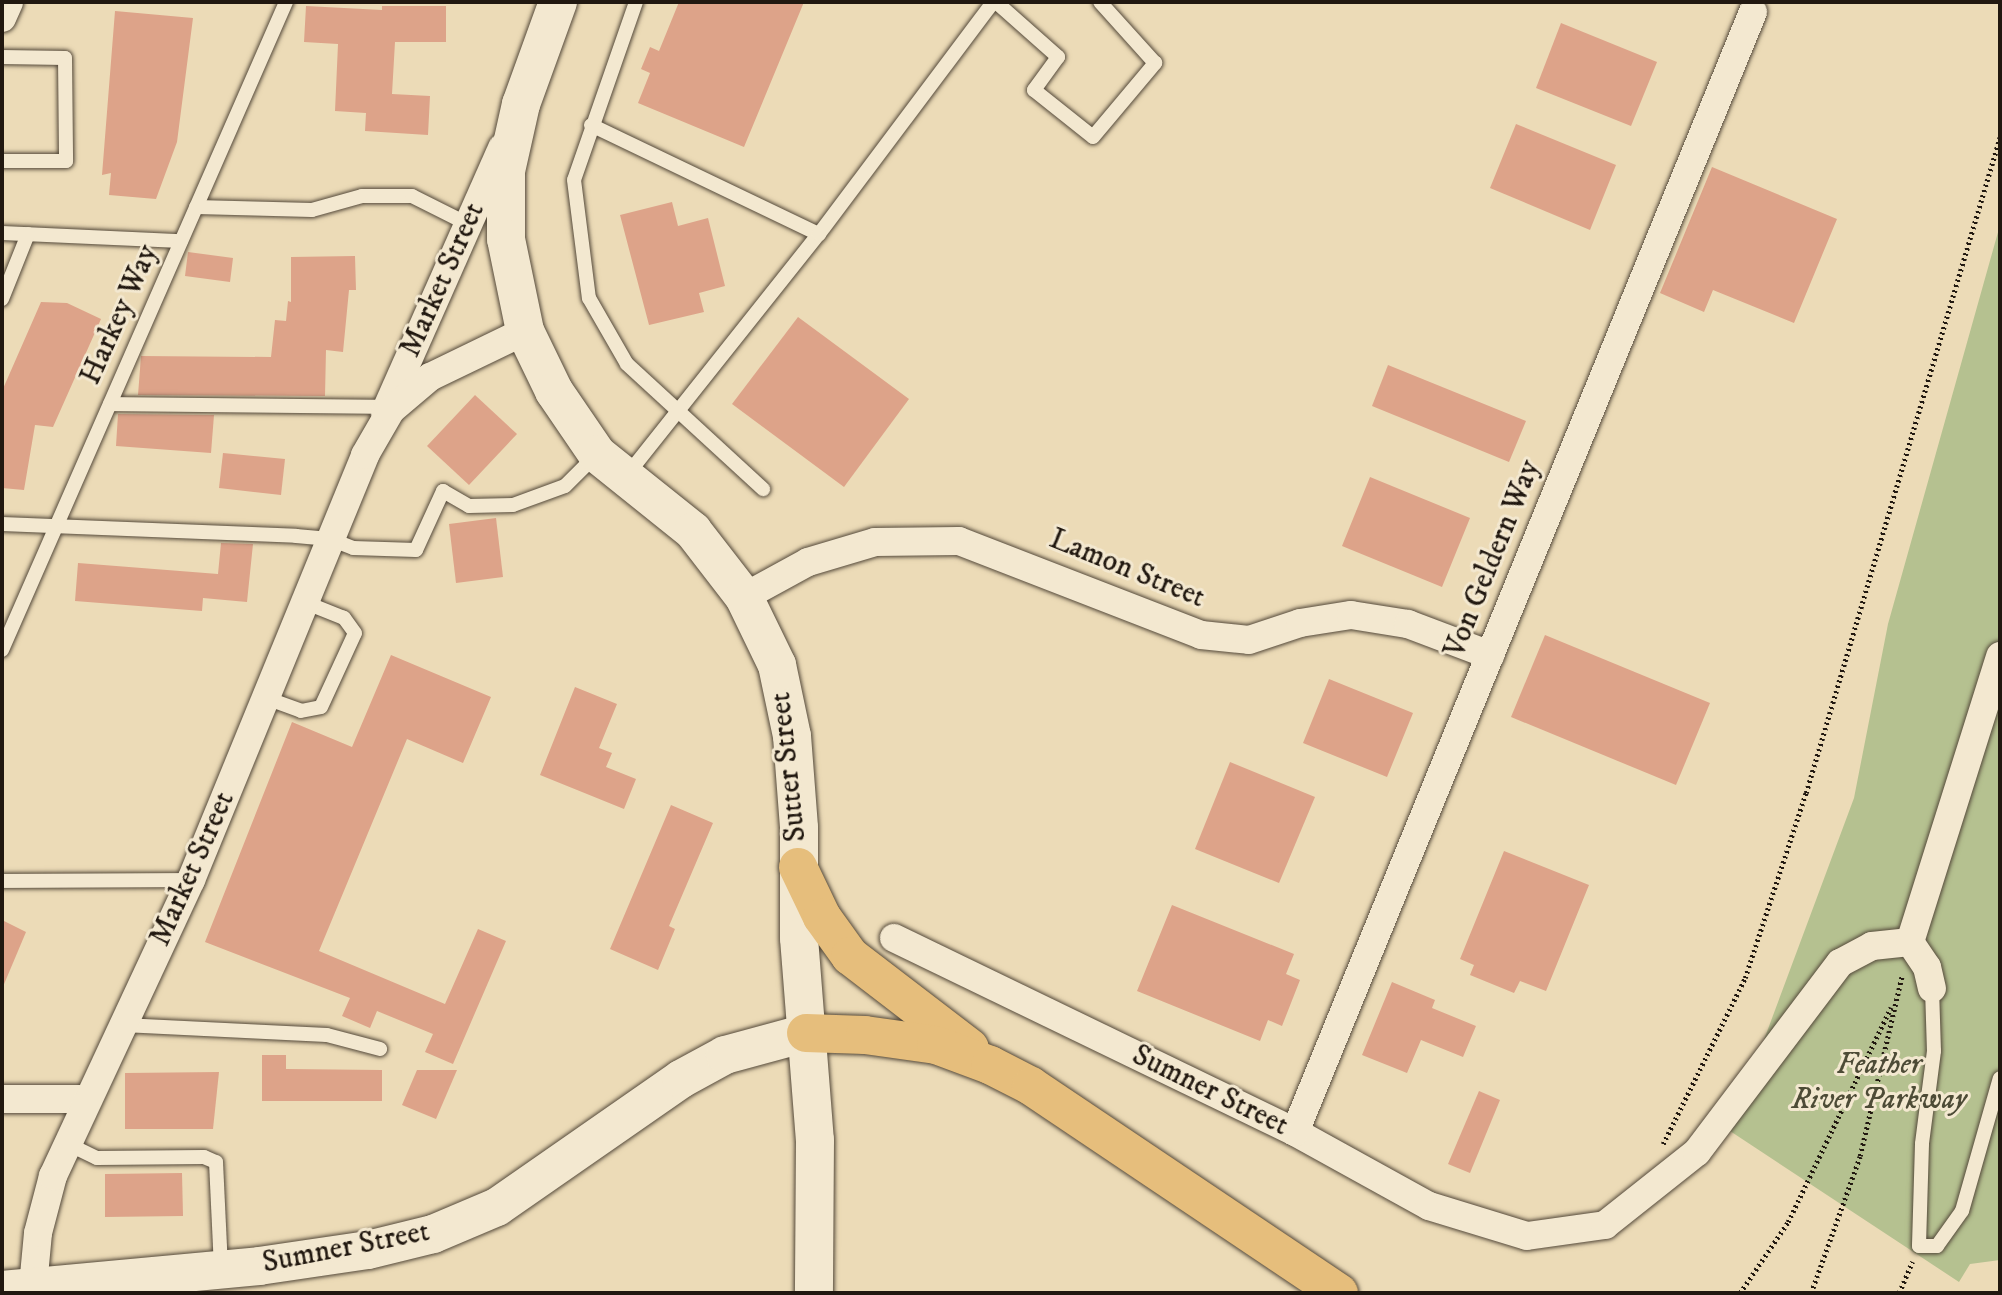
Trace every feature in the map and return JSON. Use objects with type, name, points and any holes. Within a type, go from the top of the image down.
[{"type":"highway","points":[[798,867],[822,917],[850,956],[990,1065],[1031,1087],[1339,1293]]},
{"type":"highway","points":[[806,1033],[924,1043],[990,1065]]},
{"type":"main road","name":"Market Street","points":[[525,331],[506,239],[506,171],[521,104],[558,2]]},
{"type":"main road","name":"Sutter Street","points":[[525,331],[554,391],[611,466],[693,531],[744,597],[777,665],[792,736],[806,1033],[815,1140],[814,1293]]},
{"type":"main road","name":"Sumner Street","points":[[18,1288],[222,1269],[368,1250],[433,1234],[497,1207],[681,1079],[725,1055],[806,1033]]},
{"type":"street","points":[[2,18],[9,2]]},
{"type":"street","name":"Von Geldern Way","points":[[1295,1132],[1753,12]]},
{"type":"street","name":"Market Street","points":[[18,1288],[44,1203],[68,1144],[191,880],[365,455],[391,407],[521,104]]},
{"type":"street","name":"Market Street","points":[[391,407],[430,377],[525,331]]},
{"type":"street","name":"Lamon Street","points":[[744,597],[808,562],[875,542],[959,541],[1201,635],[1249,640],[1300,623],[1351,615],[1408,624],[1490,655]]},
{"type":"street","points":[[1932,988],[1927,967],[1910,942],[2000,656]]},
{"type":"street","name":"Sumner Street","points":[[894,938],[1295,1132],[1429,1206],[1527,1236],[1605,1225],[1697,1152],[1840,963],[1872,946],[1910,942]]},
{"type":"street","points":[[2,1100],[88,1099]]},
{"type":"lane","name":"Harkey Way","points":[[2,650],[286,2]]},
{"type":"lane","points":[[636,2],[574,180],[589,298],[627,364],[680,409],[763,489]]},
{"type":"lane","points":[[2,524],[330,539],[353,548],[416,550],[443,491],[469,506],[513,505],[611,466],[680,409],[819,234],[995,2],[1058,57],[1034,90],[1093,137],[1155,63],[1100,2]]},
{"type":"lane","points":[[2,57],[65,58],[66,161],[2,161]]},
{"type":"lane","points":[[591,125],[819,234]]},
{"type":"lane","points":[[196,207],[312,210],[362,196],[412,196],[468,224]]},
{"type":"lane","points":[[2,233],[181,241]]},
{"type":"lane","points":[[2,299],[28,234]]},
{"type":"lane","points":[[110,404],[391,407]]},
{"type":"lane","points":[[266,698],[311,713],[321,707],[355,633],[344,618],[304,602]]},
{"type":"lane","points":[[2,881],[191,880]]},
{"type":"lane","points":[[1932,988],[1934,1051],[1922,1157],[1919,1246],[1937,1246],[1962,1210],[2000,1078]]},
{"type":"lane","points":[[123,1025],[327,1035],[380,1049]]},
{"type":"lane","points":[[68,1144],[97,1158],[204,1157],[216,1162],[222,1269]]},
{"type":"path","points":[[1660,1151],[1745,978],[1806,793],[2000,137]]},
{"type":"path","points":[[1740,1293],[1788,1222],[1897,994],[1860,1156],[1811,1293]]},
{"type":"path","points":[[1899,1293],[1919,1246]]},
{"type":"green space","name":"Feather River Parkway","points":[[2000,225],[2000,1260],[1970,1264],[1959,1282],[1730,1131],[1854,798],[1888,624]]},
{"type":"building","points":[[679,2],[804,2],[744,147],[638,103],[650,73],[641,69],[650,47],[659,51]]},
{"type":"building","points":[[306,6],[382,10],[382,6],[446,6],[446,42],[395,42],[392,94],[430,96],[428,135],[365,131],[366,113],[335,111],[338,44],[304,42]]},
{"type":"building","points":[[115,11],[193,18],[177,142],[156,199],[109,195],[111,173],[102,175]]},
{"type":"building","points":[[1561,23],[1657,62],[1631,126],[1536,88]]},
{"type":"building","points":[[1516,124],[1616,165],[1590,230],[1490,188]]},
{"type":"building","points":[[1712,167],[1837,219],[1794,323],[1713,290],[1704,312],[1660,293]]},
{"type":"building","points":[[672,202],[678,226],[708,218],[725,286],[699,293],[704,312],[649,325],[620,215]]},
{"type":"building","points":[[188,252],[233,258],[230,282],[185,276]]},
{"type":"building","points":[[355,256],[356,290],[349,290],[343,352],[326,350],[325,396],[138,395],[141,356],[271,357],[275,320],[286,321],[288,301],[291,302],[291,257]]},
{"type":"building","points":[[41,302],[67,303],[101,319],[53,427],[35,425],[24,490],[2,488],[2,391]]},
{"type":"building","points":[[798,317],[909,399],[844,487],[732,404]]},
{"type":"building","points":[[1388,365],[1526,421],[1509,462],[1372,406]]},
{"type":"building","points":[[475,395],[517,434],[469,485],[427,446]]},
{"type":"building","points":[[118,414],[214,415],[211,453],[116,446]]},
{"type":"building","points":[[223,453],[285,459],[281,495],[219,488]]},
{"type":"building","points":[[1370,477],[1470,518],[1442,587],[1342,546]]},
{"type":"building","points":[[496,518],[503,577],[456,583],[449,524]]},
{"type":"building","points":[[221,543],[253,544],[247,602],[203,598],[202,611],[75,601],[78,563],[218,574]]},
{"type":"building","points":[[1545,635],[1710,703],[1676,785],[1511,717]]},
{"type":"building","points":[[391,655],[491,697],[463,763],[407,739],[319,951],[445,1004],[478,929],[506,941],[453,1064],[425,1052],[433,1034],[377,1011],[370,1028],[342,1016],[350,998],[205,942],[292,722],[352,747]]},
{"type":"building","points":[[1329,679],[1413,713],[1387,777],[1303,743]]},
{"type":"building","points":[[575,687],[617,704],[599,748],[612,753],[606,767],[636,779],[624,809],[540,775]]},
{"type":"building","points":[[1230,762],[1315,797],[1279,883],[1195,849]]},
{"type":"building","points":[[671,805],[713,823],[669,926],[675,929],[658,970],[610,949]]},
{"type":"building","points":[[1504,851],[1589,885],[1546,991],[1520,981],[1514,993],[1470,975],[1474,965],[1460,959]]},
{"type":"building","points":[[1172,905],[1294,954],[1286,974],[1300,980],[1282,1026],[1268,1020],[1260,1041],[1137,991]]},
{"type":"building","points":[[2,920],[26,932],[2,989]]},
{"type":"building","points":[[1392,982],[1435,1000],[1432,1008],[1476,1026],[1463,1057],[1421,1040],[1407,1073],[1362,1055]]},
{"type":"building","points":[[262,1055],[286,1055],[286,1069],[382,1070],[382,1101],[262,1101]]},
{"type":"building","points":[[417,1070],[457,1070],[436,1119],[402,1105]]},
{"type":"building","points":[[219,1072],[213,1129],[125,1129],[125,1073]]},
{"type":"building","points":[[1479,1091],[1500,1100],[1470,1173],[1448,1164]]},
{"type":"building","points":[[182,1173],[183,1216],[105,1217],[105,1174]]}]
